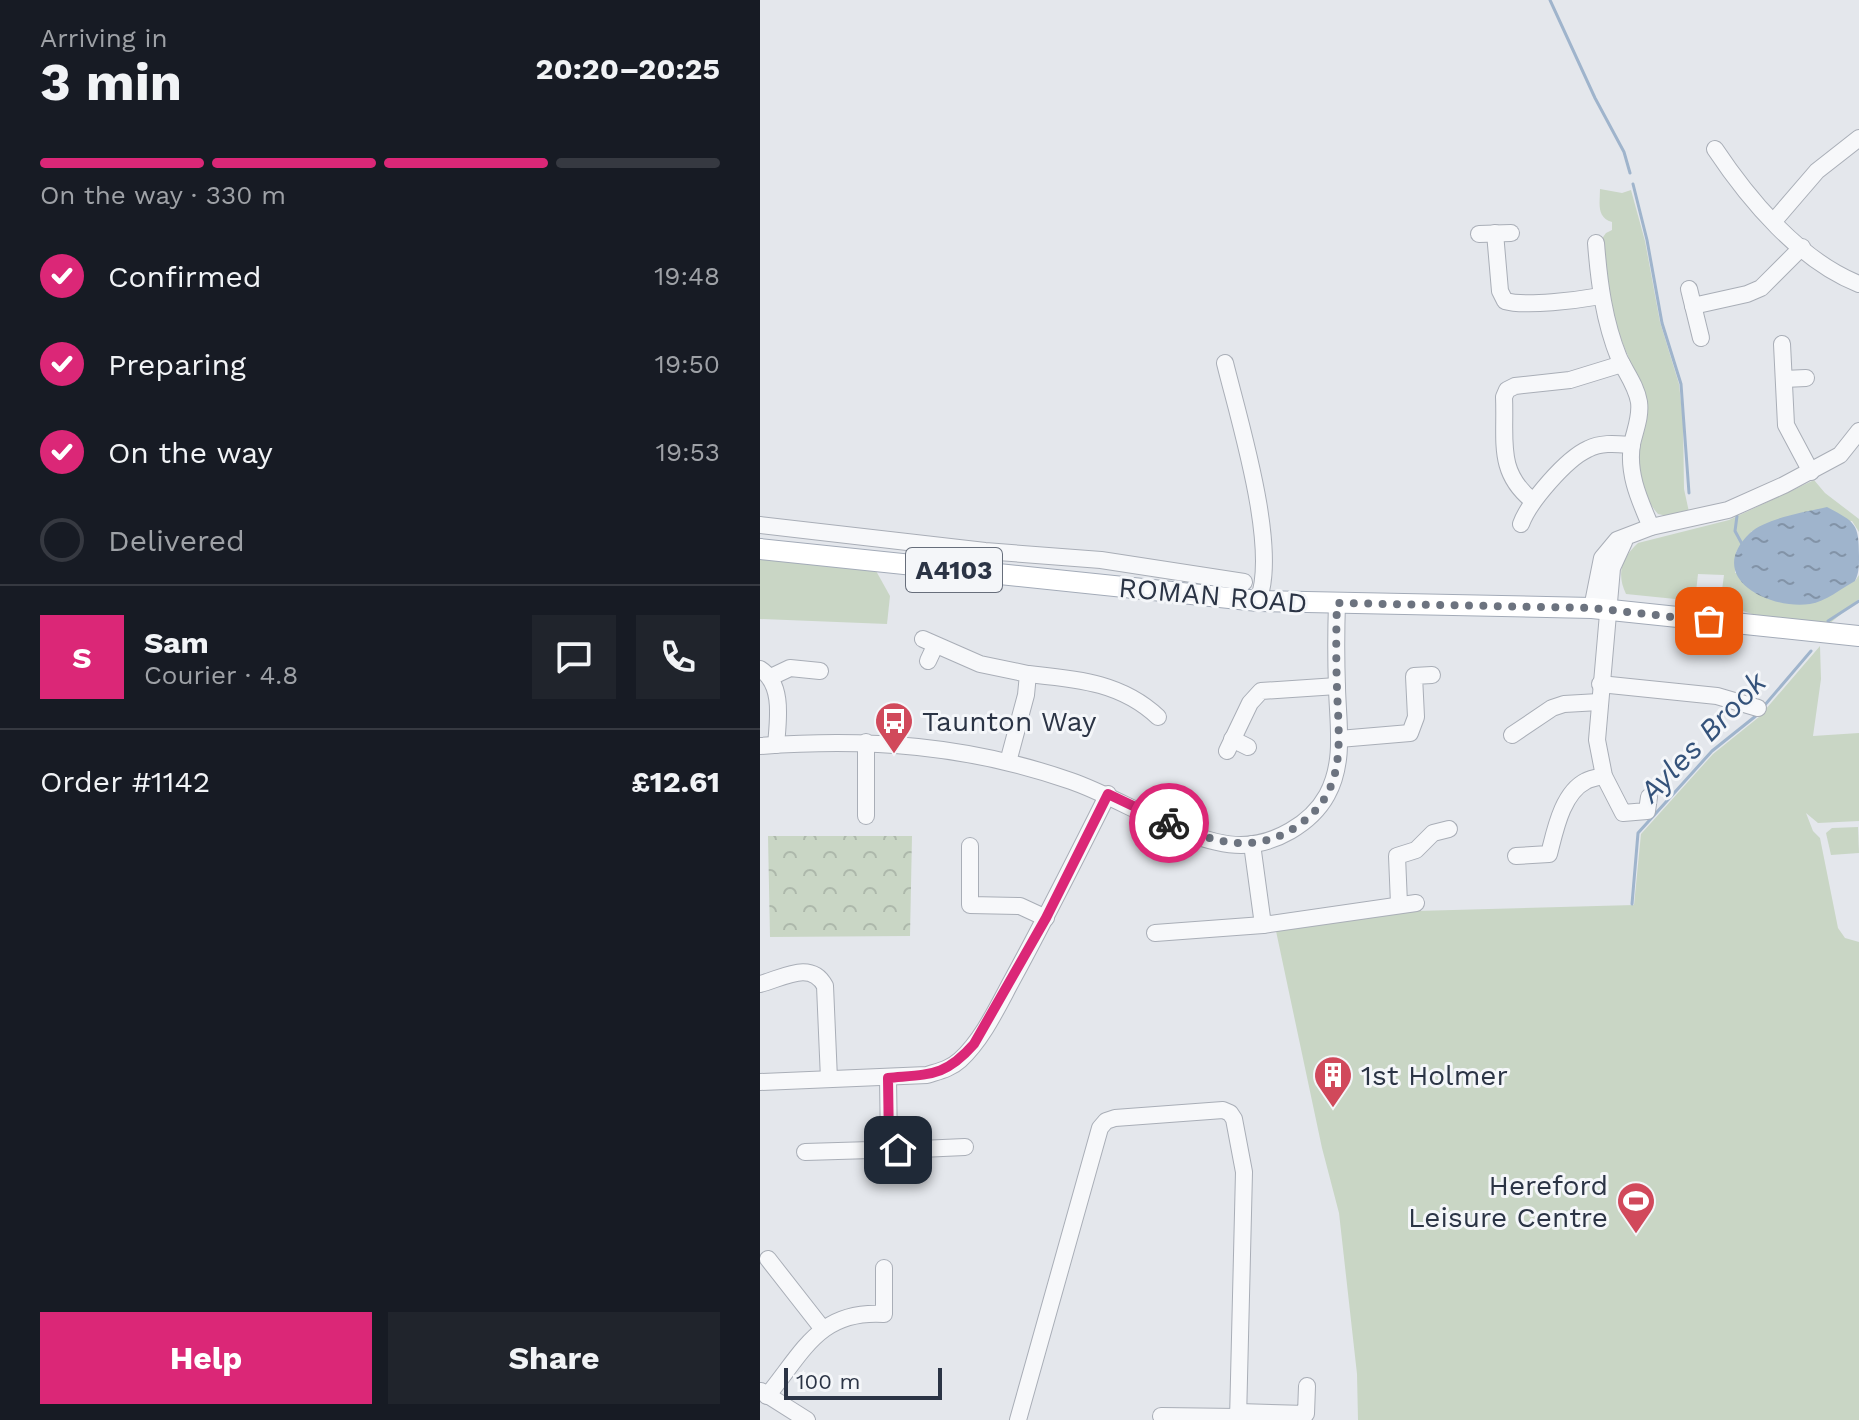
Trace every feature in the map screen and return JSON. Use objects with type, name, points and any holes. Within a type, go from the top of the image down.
[{"type":"main road","name":"ROMAN ROAD","points":[[760,549],[1258,601],[1601,609],[1859,636]]},
{"type":"street","points":[[1774,221],[1817,171],[1859,138]]},
{"type":"street","points":[[1715,149],[1745,193],[1774,221],[1839,276],[1859,284]]},
{"type":"street","points":[[1495,233],[1500,291],[1505,301],[1556,301],[1601,296]]},
{"type":"street","points":[[1596,243],[1601,296],[1622,364],[1639,400],[1640,414],[1632,445],[1633,476],[1651,527]]},
{"type":"street","points":[[1701,338],[1691,297],[1761,288],[1802,247]]},
{"type":"street","points":[[1782,344],[1786,425],[1811,472]]},
{"type":"street","points":[[1225,363],[1259,512],[1264,581],[1258,601]]},
{"type":"street","points":[[1533,501],[1515,486],[1506,462],[1504,397],[1507,390],[1515,386],[1570,380],[1622,364]]},
{"type":"street","points":[[1784,379],[1806,378]]},
{"type":"street","points":[[1649,797],[1647,811],[1623,813],[1604,776],[1597,740],[1601,609],[1612,568],[1625,538],[1651,527],[1728,510],[1811,472],[1840,455],[1859,431]]},
{"type":"street","points":[[1521,524],[1533,501],[1585,449],[1599,445],[1632,445]]},
{"type":"street","name":"ROMAN ROAD","points":[[760,525],[1079,558],[1244,582]]},
{"type":"street","points":[[1076,583],[1079,558]]},
{"type":"street","points":[[820,671],[790,668],[765,673],[777,709],[768,745],[866,742],[921,746],[1008,762],[1108,794],[1207,839],[1252,844],[1282,835],[1317,810],[1337,772],[1337,603]]},
{"type":"street","points":[[929,649],[1028,674],[1094,681],[1141,702],[1158,717]]},
{"type":"street","points":[[1008,762],[1026,695],[1028,674]]},
{"type":"street","points":[[1339,739],[1410,733],[1416,717],[1414,676],[1432,675]]},
{"type":"street","points":[[1600,684],[1717,696],[1758,708]]},
{"type":"street","points":[[1248,747],[1229,745],[1250,703],[1261,691],[1337,686]]},
{"type":"street","points":[[1512,735],[1552,708],[1564,704],[1599,702]]},
{"type":"street","points":[[866,742],[866,816]]},
{"type":"street","points":[[1516,856],[1549,854],[1569,797],[1584,781],[1604,776]]},
{"type":"street","points":[[760,1082],[927,1075],[946,1070],[960,1060],[982,1031],[1046,918],[1108,794]]},
{"type":"street","points":[[1155,933],[1263,925],[1407,904],[1397,856],[1416,850],[1433,833],[1449,829]]},
{"type":"street","points":[[1252,844],[1263,925]]},
{"type":"street","points":[[970,846],[970,905],[1020,906],[1046,918]]},
{"type":"street","points":[[760,984],[781,975],[802,972],[814,973],[821,978],[825,986],[829,1079]]},
{"type":"street","points":[[888,1078],[889,1145]]},
{"type":"street","points":[[1018,1420],[1100,1128],[1106,1121],[1115,1118],[1223,1110],[1234,1119],[1244,1172],[1238,1417]]},
{"type":"street","points":[[805,1152],[871,1150],[889,1145],[898,1150],[965,1147]]},
{"type":"street","points":[[768,1259],[822,1328]]},
{"type":"street","points":[[806,1420],[764,1393],[822,1328],[836,1319],[854,1314],[884,1314],[884,1268]]},
{"type":"street","points":[[1161,1416],[1306,1414],[1307,1386]]},
{"type":"green space","points":[[1600,189],[1622,193],[1631,190],[1645,241],[1660,322],[1679,384],[1684,489],[1689,512],[1667,516],[1658,514],[1641,481],[1639,453],[1647,418],[1647,401],[1622,342],[1614,314],[1604,241],[1601,240],[1612,230],[1612,222],[1601,213]]},
{"type":"green space","points":[[1814,480],[1825,493],[1859,519],[1859,532],[1852,521],[1752,531],[1736,552],[1735,573],[1855,581],[1859,575],[1859,599],[1829,624],[1773,621],[1737,609],[1737,606],[1720,605],[1724,575],[1698,574],[1695,601],[1626,594],[1621,579],[1622,566],[1638,543],[1729,520]]},
{"type":"green space","points":[[760,559],[875,569],[890,596],[887,624],[760,619]]},
{"type":"green space","points":[[1820,646],[1821,679],[1813,736],[1859,733],[1859,821],[1818,823],[1806,813],[1813,831],[1820,838],[1838,928],[1845,938],[1859,942],[1859,1420],[1358,1420],[1357,1374],[1339,1213],[1322,1148],[1276,931],[1416,911],[1634,905],[1641,834],[1713,754],[1759,717]]},
{"type":"green space","points":[[1858,827],[1859,853],[1831,855],[1826,833],[1832,828]]},
{"type":"green space","points":[[768,836],[912,836],[910,936],[770,937]]},
{"type":"water","points":[[1827,507],[1849,520],[1856,530],[1859,563],[1855,581],[1810,604],[1776,602],[1747,587],[1738,576],[1734,564],[1738,549],[1750,533],[1776,520]]},
{"type":"waterway","points":[[1550,0],[1595,98],[1624,152],[1630,173]]},
{"type":"waterway","points":[[1633,184],[1662,323],[1681,384],[1689,493]]},
{"type":"waterway","points":[[1737,516],[1735,531],[1742,544]]},
{"type":"waterway","name":"Ayles Brook","points":[[1828,621],[1859,601]]},
{"type":"waterway","name":"Ayles Brook","points":[[1764,706],[1811,651]]},
{"type":"waterway","name":"Ayles Brook","points":[[1632,904],[1638,833],[1712,751],[1757,715]]},
{"type":"way so far","points":[[1169,823],[1207,839],[1239,845],[1252,844],[1282,835],[1317,810],[1332,785],[1339,755],[1337,603],[1592,608],[1709,621]]},
{"type":"place","name":"Taunton Way","points":[[894,755]]},
{"type":"place","name":"1st Holmer","points":[[1333,1109]]},
{"type":"place","name":"Hereford Leisure Centre","points":[[1636,1235]]},
{"type":"route","points":[[898,1150],[889,1145],[888,1078],[946,1070],[974,1044],[1046,918],[1108,794],[1169,823]]}]
